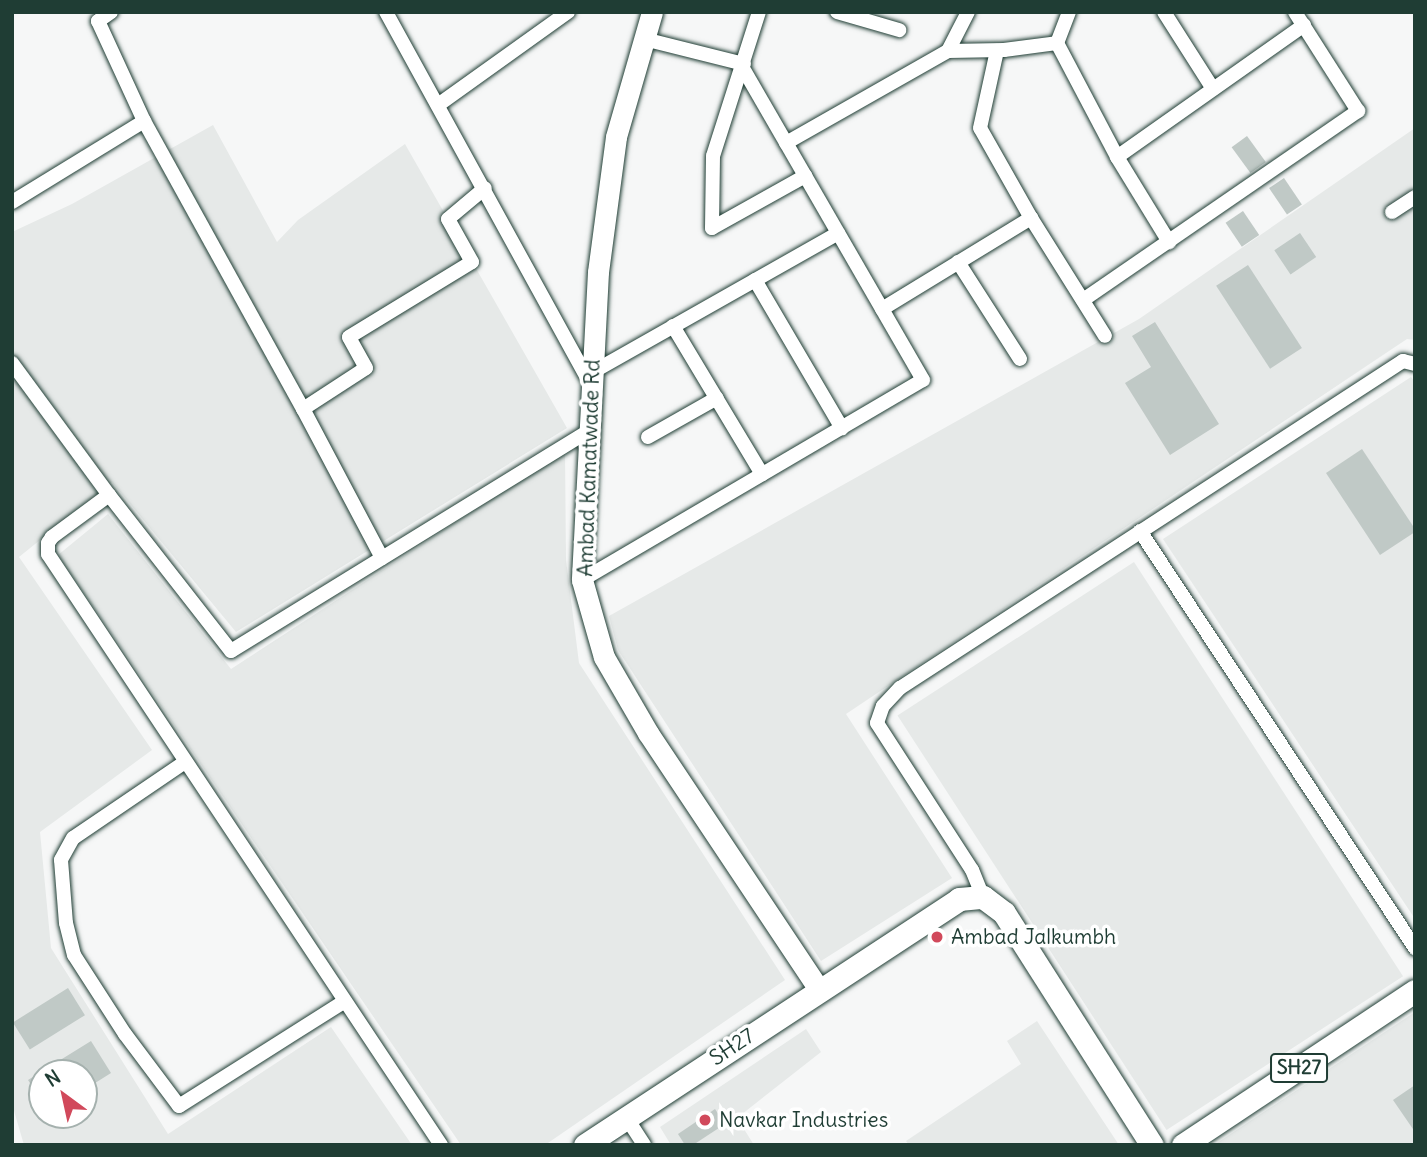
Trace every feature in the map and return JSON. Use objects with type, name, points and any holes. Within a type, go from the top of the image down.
[{"type":"main road","name":"SH27","points":[[585,1145],[819,989],[959,900],[983,897]]},
{"type":"main road","points":[[983,897],[1004,914],[1152,1145]]},
{"type":"main road","name":"SH27","points":[[1183,1145],[1415,991]]},
{"type":"street","points":[[111,12],[98,21],[144,121],[382,558]]},
{"type":"street","points":[[386,12],[592,380],[673,326],[838,233]]},
{"type":"street","points":[[439,104],[568,12]]},
{"type":"street","name":"Ambad Kamatwade Rd","points":[[652,12],[616,137],[598,271],[582,580],[604,657],[648,733],[819,989]]},
{"type":"street","points":[[759,12],[744,66],[713,156],[712,228],[805,176]]},
{"type":"street","points":[[837,12],[899,30]]},
{"type":"street","points":[[948,51],[968,12]]},
{"type":"street","points":[[1056,43],[1069,12]]},
{"type":"street","points":[[1164,12],[1213,89]]},
{"type":"street","points":[[1083,300],[1358,111],[1295,12]]},
{"type":"street","points":[[1116,157],[1304,25]]},
{"type":"street","points":[[582,580],[923,380],[786,144],[744,66],[644,39]]},
{"type":"street","points":[[786,144],[948,51],[998,51],[1056,43]]},
{"type":"street","points":[[1056,43],[1116,157],[1169,242]]},
{"type":"street","points":[[998,51],[980,128],[1031,218],[1105,336]]},
{"type":"street","points":[[12,202],[144,121]]},
{"type":"street","points":[[303,409],[366,368],[349,337],[472,262],[448,219],[485,188]]},
{"type":"street","points":[[1392,212],[1415,197]]},
{"type":"street","points":[[882,309],[1031,218]]},
{"type":"street","points":[[958,262],[1020,359]]},
{"type":"street","points":[[755,280],[842,428]]},
{"type":"street","points":[[673,326],[762,474]]},
{"type":"street","points":[[983,897],[972,870],[877,723],[883,706],[900,688],[1402,360],[1415,364]]},
{"type":"street","points":[[12,363],[108,495],[230,651],[590,430]]},
{"type":"street","points":[[648,437],[716,398]]},
{"type":"street","points":[[108,495],[52,537],[48,543],[47,554],[441,1145]]},
{"type":"street","points":[[1140,531],[1415,948]]},
{"type":"street","points":[[185,762],[72,838],[61,860],[66,923],[74,955],[125,1034],[180,1106],[345,1001]]},
{"type":"street","points":[[626,1117],[644,1145]]},
{"type":"shaded area","points":[[213,125],[277,242],[298,220],[405,144],[567,428],[236,632],[112,482],[19,557],[152,750],[40,832],[51,948],[168,1134],[331,1027],[412,1145],[24,1145],[12,1104],[12,232],[72,204]]},
{"type":"shaded area","points":[[1415,128],[1415,340],[1407,339],[846,714],[952,878],[821,961],[618,650],[609,616],[1139,319]]},
{"type":"shaded area","points":[[1411,377],[1415,382],[1415,919],[1163,539]]},
{"type":"shaded area","points":[[565,451],[566,560],[579,663],[785,980],[545,1145],[461,1145],[58,555],[108,514],[231,669]]},
{"type":"shaded area","points":[[1134,562],[1403,976],[1167,1130],[897,716]]},
{"type":"shaded area","points":[[1415,1012],[1415,1145],[1214,1145]]},
{"type":"shaded area","points":[[1037,1021],[1119,1145],[909,1145],[906,1141],[1021,1064],[1007,1041]]},
{"type":"shaded area","points":[[806,1029],[821,1052],[737,1118],[754,1145],[671,1145],[660,1127]]},
{"type":"building","points":[[1247,136],[1266,162],[1250,173],[1232,147]]},
{"type":"building","points":[[1284,178],[1302,205],[1287,215],[1269,188]]},
{"type":"building","points":[[1243,211],[1259,235],[1242,247],[1226,223]]},
{"type":"building","points":[[1300,233],[1316,257],[1291,274],[1274,250]]},
{"type":"building","points":[[1248,265],[1302,348],[1270,369],[1216,286]]},
{"type":"building","points":[[1155,322],[1219,424],[1170,455],[1125,383],[1151,367],[1132,336]]},
{"type":"building","points":[[1362,449],[1415,529],[1415,532],[1380,555],[1326,473]]},
{"type":"building","points":[[68,988],[85,1015],[30,1050],[13,1022]]},
{"type":"building","points":[[91,1041],[111,1073],[98,1081],[98,1059],[62,1059]]},
{"type":"building","points":[[1415,1085],[1415,1132],[1393,1100]]},
{"type":"building","points":[[715,1109],[725,1124],[693,1145],[685,1145],[678,1134]]},
{"type":"place","name":"Ambad Jalkumbh","points":[[937,937]]},
{"type":"place","name":"Navkar Industries","points":[[705,1120]]}]
